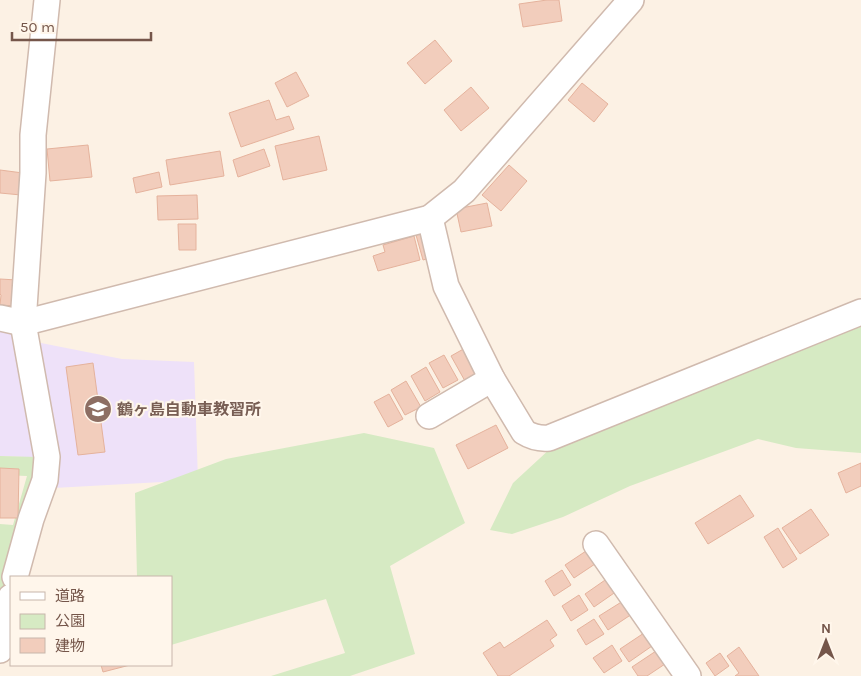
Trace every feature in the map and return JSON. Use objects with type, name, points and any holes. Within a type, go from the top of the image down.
[{"type":"street","points":[[16,576],[31,519],[45,480],[47,457],[11,321],[33,173],[33,135],[47,0]]},
{"type":"street","points":[[11,321],[430,218],[464,191],[631,0]]},
{"type":"street","points":[[430,218],[446,286],[492,379],[524,432],[530,436],[549,438],[861,312]]},
{"type":"street","points":[[430,416],[492,379]]},
{"type":"street","points":[[596,544],[688,676]]},
{"type":"street","points":[[0,650],[10,602]]},
{"type":"shaded area","name":"鶴ヶ島自動車教習所","points":[[0,329],[36,342],[122,359],[194,362],[198,480],[54,488],[53,458],[0,456]]},
{"type":"green space","points":[[861,308],[861,453],[796,448],[758,439],[630,486],[563,517],[512,534],[490,530],[513,483],[552,447]]},
{"type":"green space","points":[[364,433],[434,448],[465,523],[390,566],[415,654],[350,676],[271,676],[345,653],[326,599],[172,645],[172,576],[137,576],[135,493],[226,459]]},
{"type":"green space","points":[[0,456],[38,457],[0,617],[0,524],[13,525],[27,476],[0,475]]},
{"type":"building","points":[[559,0],[562,21],[523,27],[519,4]]},
{"type":"building","points":[[435,40],[452,61],[425,84],[407,63]]},
{"type":"building","points":[[296,72],[309,96],[287,107],[275,83]]},
{"type":"building","points":[[582,83],[608,104],[594,122],[568,100]]},
{"type":"building","points":[[471,87],[489,108],[461,131],[444,110]]},
{"type":"building","points":[[269,100],[276,120],[289,116],[294,129],[241,147],[229,113]]},
{"type":"building","points":[[319,136],[327,170],[283,180],[275,146]]},
{"type":"building","points":[[88,145],[92,177],[50,181],[47,149]]},
{"type":"building","points":[[264,149],[270,166],[238,177],[233,160]]},
{"type":"building","points":[[220,151],[224,176],[170,185],[166,160]]},
{"type":"building","points":[[509,165],[527,181],[501,211],[482,195]]},
{"type":"building","points":[[0,170],[23,173],[21,195],[0,193]]},
{"type":"building","points":[[159,172],[162,187],[136,193],[133,178]]},
{"type":"building","points":[[197,195],[198,219],[158,220],[157,196]]},
{"type":"building","points":[[487,203],[492,226],[461,232],[456,209]]},
{"type":"building","points":[[178,224],[196,224],[196,250],[179,250]]},
{"type":"building","points":[[426,232],[433,257],[423,260],[416,235]]},
{"type":"building","points":[[414,236],[420,260],[378,271],[373,256],[385,252],[383,245]]},
{"type":"building","points":[[0,279],[17,280],[15,306],[0,305]]},
{"type":"building","points":[[467,347],[481,372],[465,381],[451,356]]},
{"type":"building","points":[[444,355],[458,380],[443,388],[429,363]]},
{"type":"building","points":[[93,363],[105,452],[78,455],[66,367]]},
{"type":"building","points":[[426,367],[440,392],[425,401],[411,376]]},
{"type":"building","points":[[406,381],[421,407],[405,415],[391,390]]},
{"type":"building","points":[[389,394],[403,419],[388,427],[374,402]]},
{"type":"building","points":[[496,425],[508,448],[468,469],[456,445]]},
{"type":"building","points":[[861,463],[861,486],[846,493],[838,473]]},
{"type":"building","points":[[0,468],[19,469],[18,518],[0,518]]},
{"type":"building","points":[[740,495],[754,516],[708,544],[695,523]]},
{"type":"building","points":[[811,509],[829,535],[800,554],[782,528]]},
{"type":"building","points":[[778,528],[797,559],[783,568],[764,537]]},
{"type":"building","points":[[589,549],[598,562],[574,578],[565,565]]},
{"type":"building","points":[[562,570],[571,585],[554,596],[545,581]]},
{"type":"building","points":[[608,578],[617,591],[594,607],[585,594]]},
{"type":"building","points":[[579,595],[588,610],[571,621],[562,606]]},
{"type":"building","points":[[623,601],[632,614],[608,630],[599,616]]},
{"type":"building","points":[[594,619],[604,634],[586,645],[577,630]]},
{"type":"building","points":[[547,620],[557,635],[550,640],[554,646],[509,676],[498,676],[483,653],[500,642],[504,648]]},
{"type":"building","points":[[644,633],[652,646],[629,662],[620,649]]},
{"type":"building","points":[[612,645],[622,661],[604,673],[593,658]]},
{"type":"building","points":[[739,647],[759,676],[735,676],[739,673],[727,656]]},
{"type":"building","points":[[656,651],[665,664],[647,676],[638,676],[632,667]]},
{"type":"building","points":[[720,653],[729,666],[715,676],[706,663]]},
{"type":"building","points":[[101,666],[126,666],[103,672]]},
{"type":"place","name":"鶴ヶ島自動車教習所","points":[[98,409]]}]
